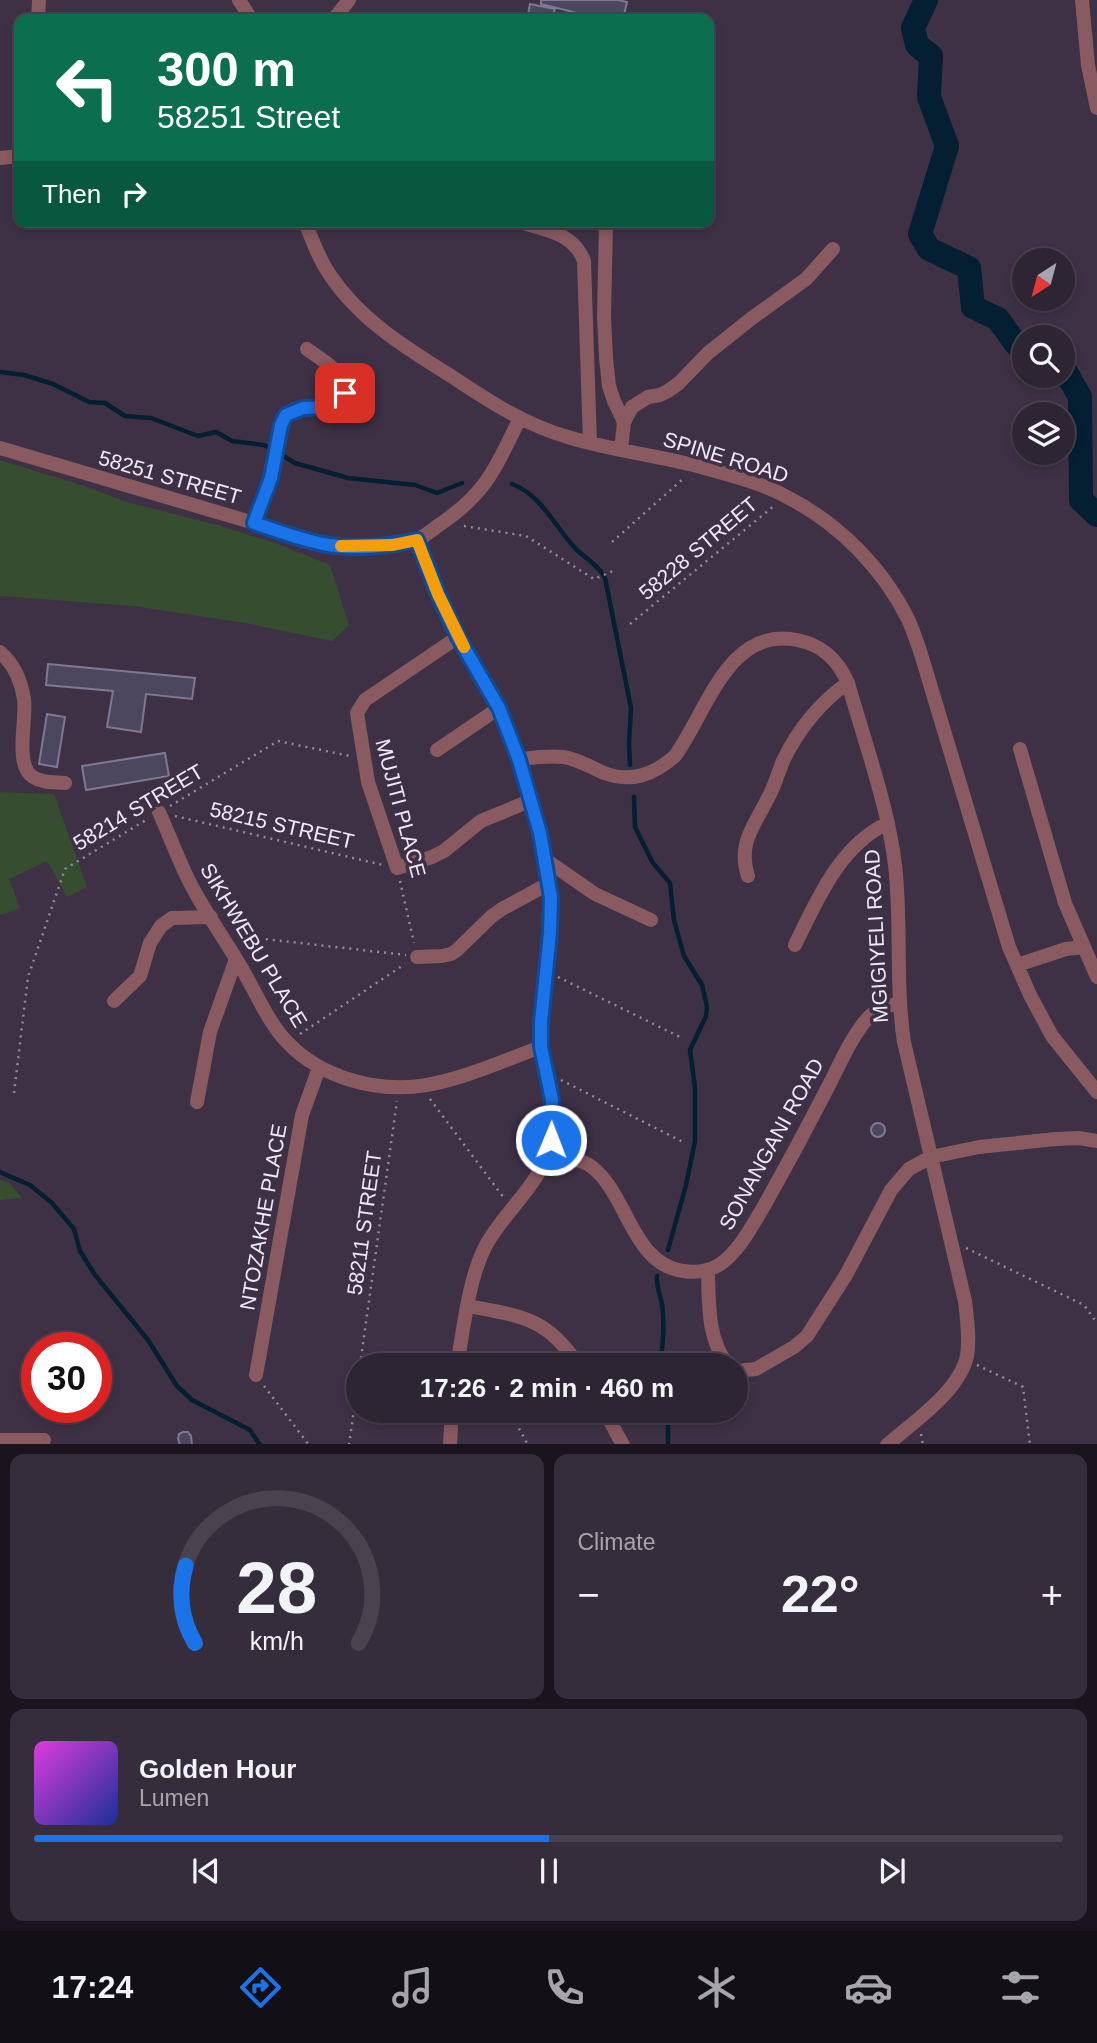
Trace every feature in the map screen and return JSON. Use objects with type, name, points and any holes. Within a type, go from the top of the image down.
[{"type":"street","points":[[338,14],[349,0]]},
{"type":"street","points":[[1082,0],[1092,43],[1093,97],[1097,108]]},
{"type":"street","name":"SPINE ROAD","points":[[307,228],[330,274],[366,317],[393,339],[520,418],[550,431],[590,443],[697,466],[786,496],[828,522],[859,551],[887,584],[908,620],[921,654],[1009,947],[1030,995],[1052,1036],[1097,1093]]},
{"type":"street","points":[[540,228],[557,233],[576,246],[582,255],[590,443]]},
{"type":"street","points":[[606,228],[606,358],[609,386],[624,422]]},
{"type":"street","points":[[621,450],[624,422],[632,407],[648,397],[668,391],[679,383],[708,353],[806,279],[834,249]]},
{"type":"street","points":[[254,523],[271,478],[281,425],[286,415],[303,408],[330,407],[339,400],[346,388],[339,373],[307,349]]},
{"type":"street","name":"58251 STREET","points":[[0,448],[329,545],[360,547],[417,540],[465,507],[481,491],[494,471],[520,418]]},
{"type":"street","points":[[417,540],[458,637],[499,708],[519,760],[531,800],[551,897],[541,1022],[541,1047],[552,1100],[551,1140],[536,1178],[497,1227],[478,1262],[459,1353]]},
{"type":"street","name":"MUJITI PLACE","points":[[397,869],[371,792],[357,713],[360,706],[382,688],[458,637]]},
{"type":"street","name":"MGIGIYELI ROAD","points":[[519,760],[564,757],[620,778],[637,778],[650,774],[675,756],[734,660],[756,643],[785,638],[802,641],[819,647],[833,657],[843,671],[888,823],[898,898],[899,1003],[904,1042],[965,1301],[968,1332],[966,1360],[944,1395],[887,1444]]},
{"type":"street","points":[[0,652],[9,660],[21,684],[25,712],[23,754],[27,772],[35,779],[65,783]]},
{"type":"street","points":[[748,876],[744,864],[747,838],[771,794],[784,760],[814,715],[834,692],[848,683]]},
{"type":"street","points":[[438,750],[499,708]]},
{"type":"street","points":[[1020,749],[1065,903],[1097,977]]},
{"type":"street","points":[[397,869],[444,851],[481,821],[531,800]]},
{"type":"street","name":"SIKHWEBU PLACE","points":[[159,812],[182,867],[272,1022],[287,1042],[319,1068],[351,1080],[420,1086],[451,1079],[541,1047]]},
{"type":"street","points":[[795,945],[822,891],[841,863],[855,846],[888,823]]},
{"type":"street","points":[[543,858],[595,894],[650,920]]},
{"type":"street","points":[[417,957],[451,954],[502,909],[548,884]]},
{"type":"street","points":[[114,1001],[140,975],[150,943],[161,926],[172,918],[211,917]]},
{"type":"street","points":[[1017,965],[1066,949],[1083,947]]},
{"type":"street","points":[[197,1102],[210,1032],[236,959]]},
{"type":"street","name":"SONANGANI ROAD","points":[[708,1271],[721,1264],[738,1246],[757,1216],[867,1019],[886,1006],[899,1003]]},
{"type":"street","name":"NTOZAKHE PLACE","points":[[256,1375],[302,1115],[319,1068]]},
{"type":"street","points":[[748,1371],[794,1347],[807,1336],[846,1275],[891,1190],[909,1169],[931,1157],[979,1147],[1056,1139],[1079,1138],[1097,1141]]},
{"type":"street","points":[[546,1155],[586,1163],[594,1169],[616,1195],[635,1231],[658,1262],[679,1271],[708,1271],[713,1337],[720,1353]]},
{"type":"street","points":[[468,1306],[527,1319],[560,1340],[569,1353]]},
{"type":"street","points":[[450,1444],[451,1423]]},
{"type":"street","points":[[611,1423],[623,1444]]},
{"type":"street","points":[[0,1440],[44,1440]]},
{"type":"path","points":[[612,542],[697,466]]},
{"type":"path","name":"58228 STREET","points":[[630,624],[786,496]]},
{"type":"path","points":[[443,522],[526,536],[594,579],[613,571]]},
{"type":"path","name":"58214 STREET","points":[[15,1093],[28,977],[65,869],[278,741],[365,759]]},
{"type":"path","name":"58215 STREET","points":[[159,812],[397,869]]},
{"type":"path","name":"MUJITI PLACE","points":[[397,869],[417,957]]},
{"type":"path","points":[[221,934],[417,957]]},
{"type":"path","points":[[287,1042],[417,957]]},
{"type":"path","points":[[545,971],[680,1037]]},
{"type":"path","points":[[545,1072],[685,1143]]},
{"type":"path","name":"58211 STREET","points":[[362,1353],[399,1086]]},
{"type":"path","points":[[420,1086],[512,1209]]},
{"type":"path","points":[[950,1240],[1084,1305],[1097,1324]]},
{"type":"path","points":[[966,1360],[1023,1387],[1030,1444]]},
{"type":"path","points":[[256,1375],[309,1444]]},
{"type":"path","points":[[349,1444],[352,1423]]},
{"type":"path","points":[[516,1423],[528,1444]]},
{"type":"green space","points":[[0,460],[127,502],[278,544],[330,565],[349,625],[332,641],[251,624],[134,606],[0,596]]},
{"type":"green space","points":[[0,792],[54,794],[87,887],[67,897],[47,861],[9,879],[20,908],[0,915]]},
{"type":"green space","points":[[0,1180],[9,1182],[22,1198],[0,1200]]},
{"type":"building","points":[[541,0],[627,2],[624,14],[581,14],[541,4]]},
{"type":"building","points":[[530,4],[555,9],[554,14],[528,14]]},
{"type":"building","points":[[48,664],[195,678],[192,699],[146,694],[141,732],[107,727],[113,691],[46,685]]},
{"type":"building","points":[[47,714],[65,717],[57,767],[39,764]]},
{"type":"building","points":[[165,753],[169,776],[86,790],[82,766]]},
{"type":"building","points":[[878,1123],[883,1125],[883,1135],[878,1137],[873,1135],[871,1130],[873,1125]]},
{"type":"building","points":[[188,1432],[192,1444],[180,1444],[179,1434]]},
{"type":"waterway","points":[[926,0],[913,28],[917,45],[931,56],[929,97],[947,146],[920,234],[929,249],[969,268],[973,307],[998,319],[1012,338]]},
{"type":"waterway","points":[[0,372],[24,375],[53,384],[89,402],[105,403],[125,416],[151,418],[198,436],[216,432],[232,441],[270,448]]},
{"type":"waterway","points":[[1075,388],[1080,397],[1081,500],[1097,515]]},
{"type":"waterway","points":[[285,457],[295,463],[348,478],[415,485],[437,493],[462,483]]},
{"type":"waterway","points":[[512,484],[539,503],[574,547],[595,565],[605,578],[631,708],[630,765]]},
{"type":"waterway","points":[[634,797],[635,827],[653,863],[670,883],[674,920],[684,956],[702,985],[707,1007],[706,1016],[690,1050],[695,1088],[695,1141],[668,1250]]},
{"type":"waterway","points":[[0,1172],[30,1185],[52,1203],[74,1229],[80,1251],[95,1275],[148,1340],[177,1386],[192,1400],[250,1430],[259,1444]]},
{"type":"waterway","points":[[657,1276],[663,1319],[662,1353]]},
{"type":"waterway","points":[[668,1423],[668,1444]]},
{"type":"slow traffic","points":[[341,546],[393,545],[417,540],[438,594],[464,647]]},
{"type":"route","points":[[345,393],[330,407],[303,408],[286,415],[281,425],[271,478],[254,523],[329,545],[360,547],[417,540],[458,637],[491,691],[519,760],[531,800],[540,833],[551,897],[541,1047],[552,1100],[551,1140]]}]
